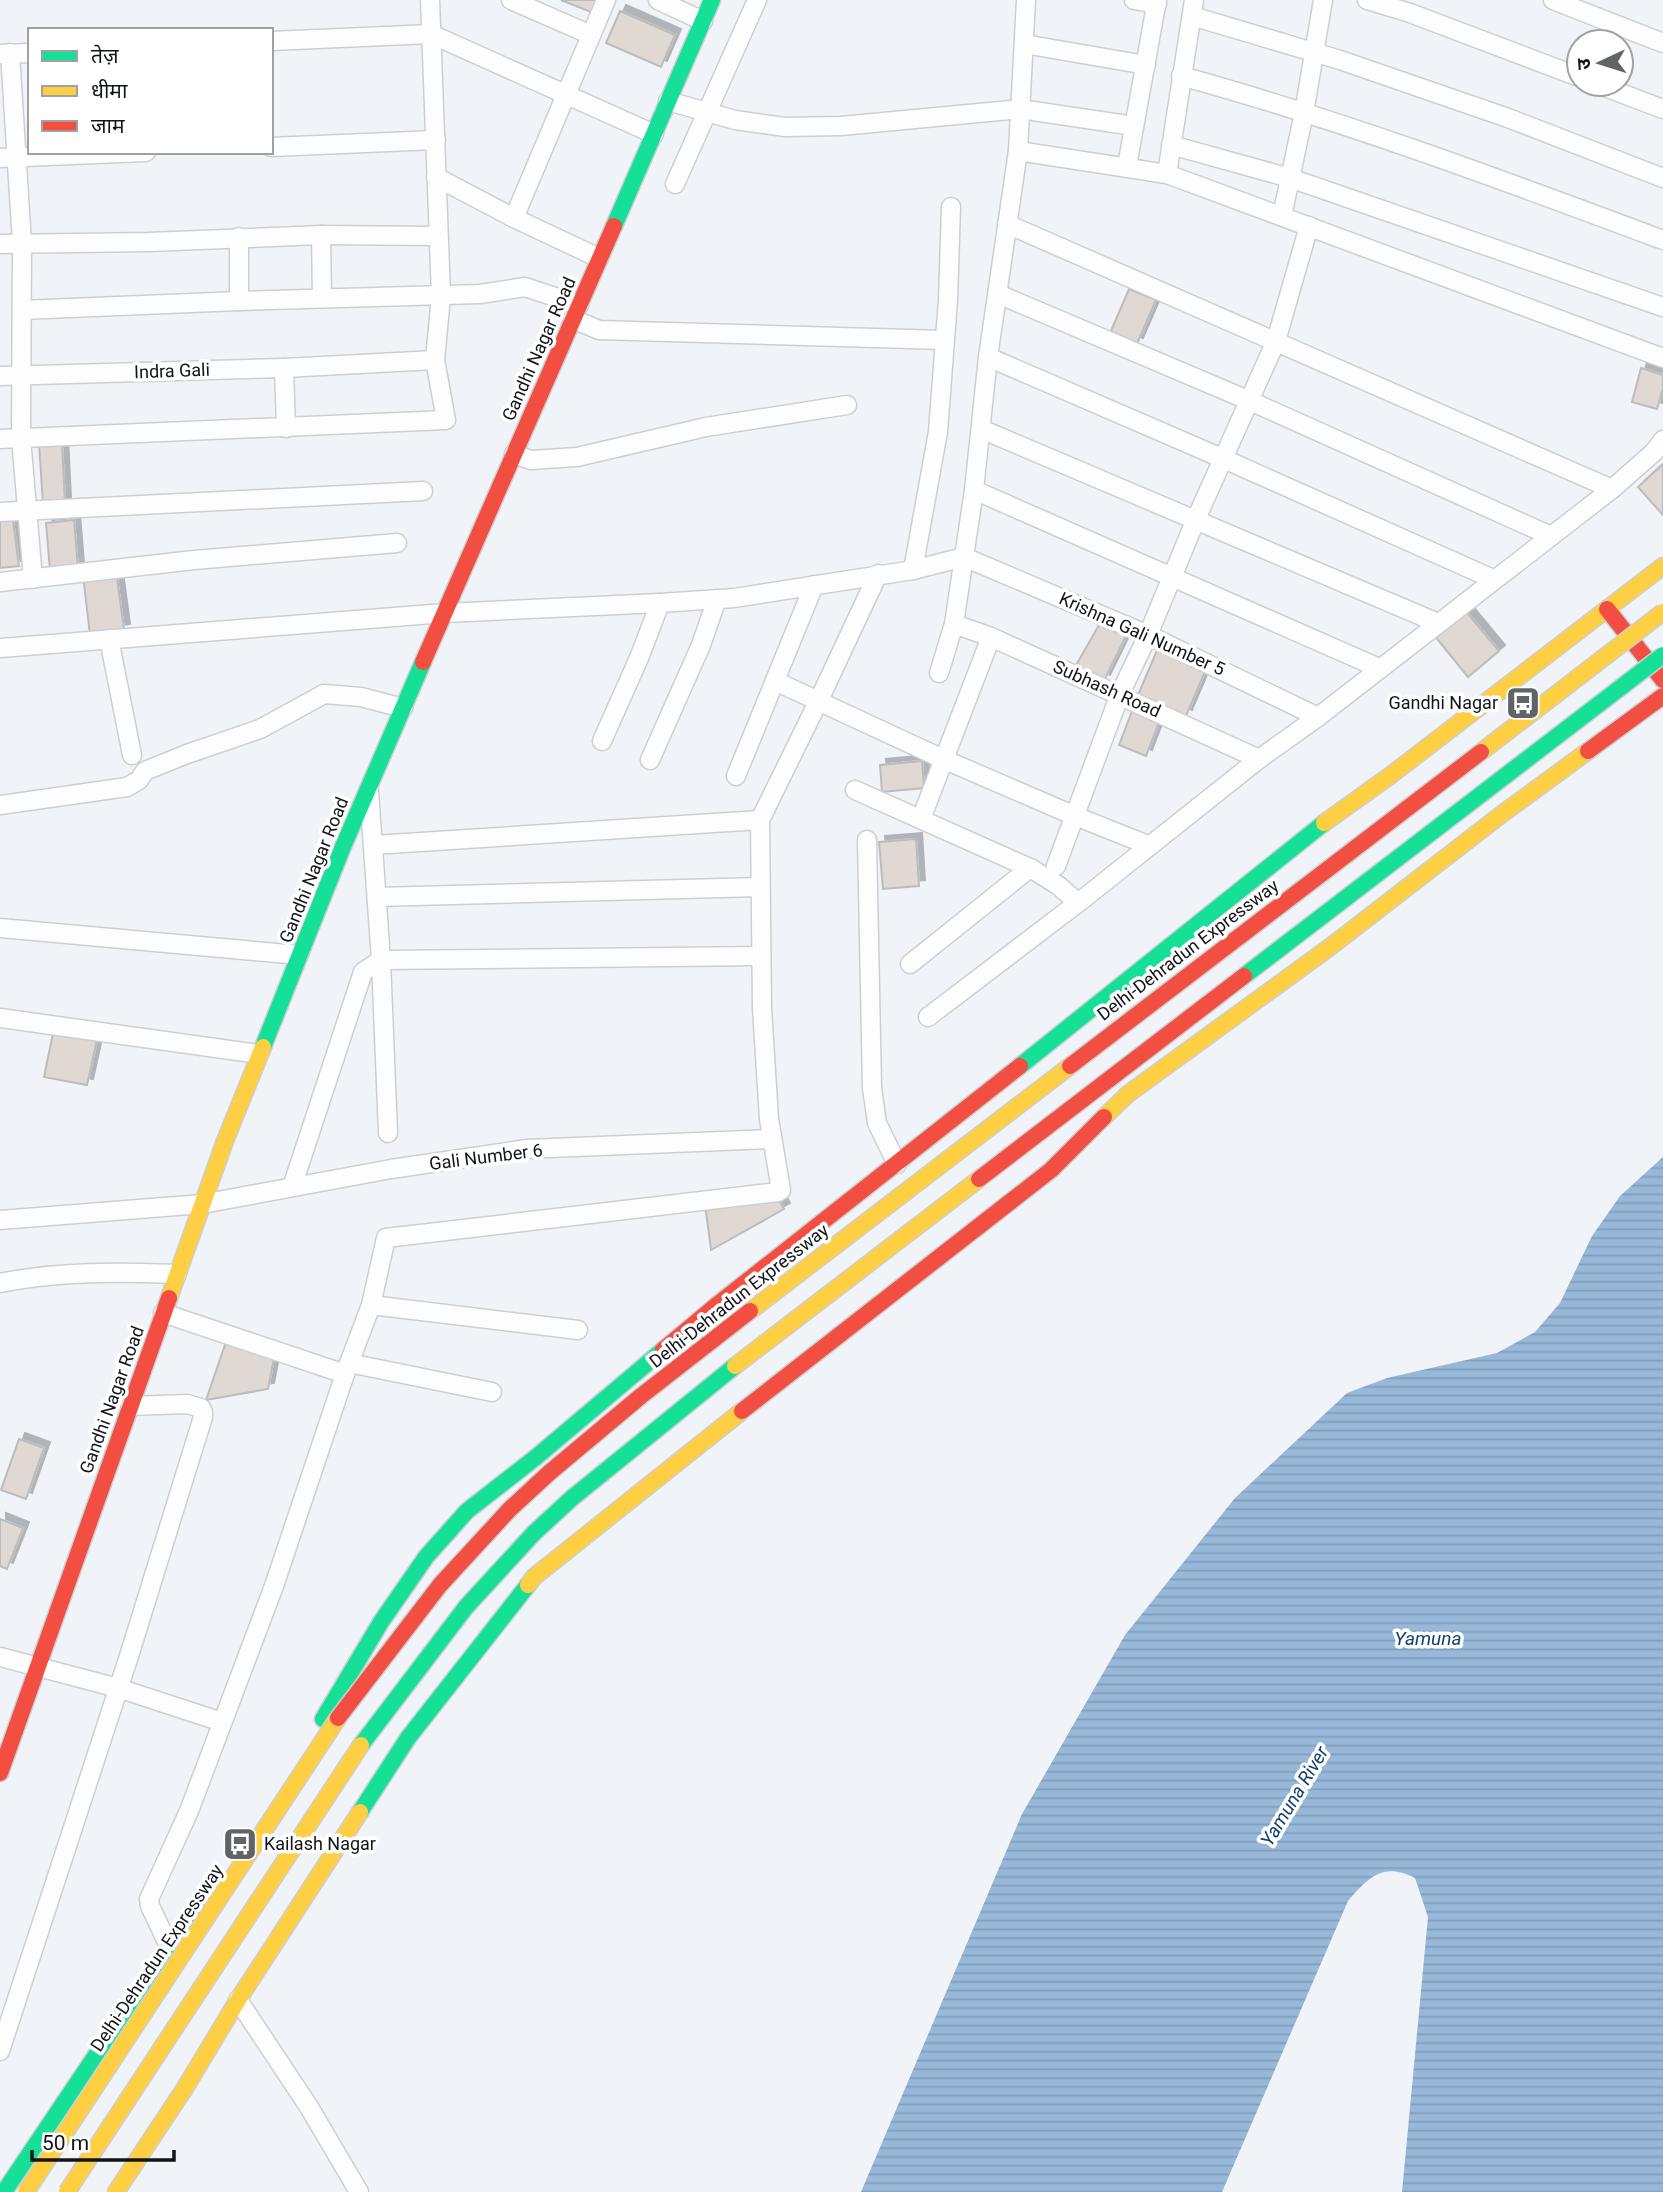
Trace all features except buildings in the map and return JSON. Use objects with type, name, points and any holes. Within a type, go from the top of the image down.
[{"type":"main road","name":"Gandhi Nagar Road","points":[[0,1773],[225,1141],[299,955],[444,613],[712,0]]},
{"type":"main road","points":[[4,2192],[321,1723],[380,1622],[426,1557],[467,1511],[535,1458],[718,1304],[1311,833],[1391,775],[1663,566]]},
{"type":"main road","points":[[1608,609],[1663,680]]},
{"type":"main road","name":"Delhi-Dehradun Expressway","points":[[26,2192],[338,1717],[440,1585],[510,1509],[641,1396],[759,1304],[1663,611]]},
{"type":"main road","points":[[67,2192],[366,1737],[466,1607],[534,1533],[663,1423],[780,1331],[1663,654]]},
{"type":"main road","points":[[116,2192],[408,1738],[534,1577],[722,1426],[1043,1160],[1663,696]]},
{"type":"main road","points":[[990,1089],[1043,1160]]},
{"type":"street","points":[[0,439],[446,419],[435,360],[441,296],[430,0]]},
{"type":"street","points":[[511,0],[591,35]]},
{"type":"street","points":[[514,218],[606,0]]},
{"type":"street","points":[[658,0],[703,21]]},
{"type":"street","points":[[676,184],[757,0]]},
{"type":"street","points":[[939,673],[954,624],[974,490],[988,357],[1018,151],[1026,0]]},
{"type":"street","points":[[1127,166],[1157,2],[1134,0]]},
{"type":"street","points":[[1282,216],[1304,114],[1323,0]]},
{"type":"street","points":[[1367,0],[1410,13],[1565,72]]},
{"type":"street","points":[[1553,0],[1663,43]]},
{"type":"street","points":[[1167,174],[1193,8],[1508,118],[1663,178]]},
{"type":"street","points":[[273,41],[431,34],[654,134]]},
{"type":"street","points":[[1024,44],[1146,65]]},
{"type":"street","points":[[28,52],[5,54],[9,158],[22,243],[21,438],[33,579]]},
{"type":"street","points":[[1181,76],[1414,150],[1663,240]]},
{"type":"street","points":[[1634,98],[1663,109]]},
{"type":"street","points":[[668,101],[735,120],[813,127],[1020,109],[1134,126]]},
{"type":"street","points":[[273,147],[436,140]]},
{"type":"street","points":[[1171,145],[1290,178],[1663,307]]},
{"type":"street","points":[[1018,151],[1167,174],[1663,358]]},
{"type":"street","points":[[9,158],[100,154]]},
{"type":"street","points":[[436,177],[599,258]]},
{"type":"street","points":[[913,569],[937,432],[951,207]]},
{"type":"street","points":[[1007,224],[1612,489]]},
{"type":"street","points":[[1056,866],[1119,694],[1148,635],[1196,519],[1276,341],[1309,226]]},
{"type":"street","points":[[0,244],[149,242],[321,235],[438,236]]},
{"type":"street","points":[[321,235],[323,298]]},
{"type":"street","points":[[239,237],[239,301]]},
{"type":"street","points":[[22,310],[441,296],[480,294],[525,287],[576,312],[598,330],[944,340]]},
{"type":"street","points":[[998,294],[1250,401],[1551,536]]},
{"type":"street","points":[[988,357],[1493,579]]},
{"type":"street","name":"Indra Gali","points":[[0,376],[284,368],[435,360]]},
{"type":"street","points":[[284,368],[286,428]]},
{"type":"street","points":[[514,454],[531,460],[577,457],[706,427],[847,405]]},
{"type":"street","points":[[981,429],[1438,623]]},
{"type":"street","points":[[928,1017],[1612,489],[1654,452],[1663,440]]},
{"type":"street","points":[[974,490],[1379,668]]},
{"type":"street","points":[[0,512],[423,491]]},
{"type":"street","points":[[0,582],[194,560],[397,543]]},
{"type":"street","points":[[0,648],[444,613],[717,599],[878,575],[964,557]]},
{"type":"street","name":"Krishna Gali Number 5","points":[[964,557],[1148,635],[1318,717]]},
{"type":"street","points":[[169,1946],[149,1899],[189,1811],[274,1586],[371,1305],[386,1238],[778,1192],[782,1185],[772,1139],[762,1008],[760,820],[878,575]]},
{"type":"street","points":[[736,776],[814,585]]},
{"type":"street","points":[[650,760],[701,645],[717,599]]},
{"type":"street","points":[[602,741],[660,603]]},
{"type":"street","name":"Subhash Road","points":[[954,624],[991,637],[1259,759]]},
{"type":"street","points":[[920,819],[991,637]]},
{"type":"street","points":[[109,639],[131,755]]},
{"type":"street","points":[[775,681],[943,759],[1148,845]]},
{"type":"street","points":[[0,805],[127,787],[139,780],[145,771],[260,729],[324,694],[360,698],[403,708]]},
{"type":"street","points":[[369,787],[381,960],[388,1133]]},
{"type":"street","points":[[855,790],[1030,868],[1059,886],[1077,902]]},
{"type":"street","points":[[374,845],[760,820]]},
{"type":"street","points":[[867,840],[872,1088],[877,1123],[897,1164]]},
{"type":"street","points":[[910,964],[1030,868]]},
{"type":"street","points":[[377,897],[760,887]]},
{"type":"street","points":[[0,928],[299,955]]},
{"type":"street","points":[[292,1187],[363,972],[381,960],[761,956]]},
{"type":"street","points":[[0,1018],[260,1054]]},
{"type":"street","name":"Gali Number 6","points":[[0,1220],[202,1204],[391,1169],[527,1149],[772,1139]]},
{"type":"street","points":[[0,1283],[74,1273],[177,1274]]},
{"type":"street","points":[[371,1305],[578,1330]]},
{"type":"street","points":[[163,1313],[347,1369],[492,1392]]},
{"type":"street","points":[[0,2051],[203,1417],[201,1408],[187,1404],[130,1406]]},
{"type":"street","points":[[0,1657],[118,1688],[222,1722]]},
{"type":"street","points":[[238,2000],[309,2107],[359,2192]]},
{"type":"water","name":"Yamuna","points":[[1663,1157],[1663,2192],[1402,2192],[1428,1917],[1415,1878],[1394,1871],[1377,1874],[1348,1901],[1222,2192],[861,2192],[1022,1814],[1125,1635],[1235,1498],[1347,1393],[1387,1378],[1497,1353],[1535,1332],[1560,1303],[1592,1236],[1620,1196]]},
{"type":"traffic: fast","points":[[614,226],[712,0]]},
{"type":"traffic: fast","points":[[1244,976],[1663,655]]},
{"type":"traffic: fast","points":[[263,1047],[342,849],[423,662]]},
{"type":"traffic: fast","points":[[1020,1066],[1324,823]]},
{"type":"traffic: fast","points":[[323,1719],[381,1622],[426,1557],[467,1511],[535,1458],[663,1350]]},
{"type":"traffic: fast","points":[[361,1745],[466,1607],[534,1533],[572,1498],[735,1366]]},
{"type":"traffic: fast","points":[[360,1812],[408,1738],[528,1585]]},
{"type":"traffic: fast","points":[[4,2192],[199,1902]]},
{"type":"traffic: slow","points":[[1324,823],[1391,775],[1663,566]]},
{"type":"traffic: slow","points":[[1481,752],[1663,612]]},
{"type":"traffic: slow","points":[[1104,1117],[1128,1094],[1330,947],[1588,751]]},
{"type":"traffic: slow","points":[[169,1298],[225,1141],[263,1047]]},
{"type":"traffic: slow","points":[[750,1311],[1070,1066]]},
{"type":"traffic: slow","points":[[735,1366],[979,1179]]},
{"type":"traffic: slow","points":[[528,1585],[534,1577],[742,1411]]},
{"type":"traffic: slow","points":[[26,2192],[338,1718]]},
{"type":"traffic: slow","points":[[67,2192],[361,1745]]},
{"type":"traffic: slow","points":[[116,2192],[360,1812]]},
{"type":"traffic: jam","points":[[423,662],[614,226]]},
{"type":"traffic: jam","points":[[1607,609],[1663,680]]},
{"type":"traffic: jam","points":[[1588,751],[1663,696]]},
{"type":"traffic: jam","points":[[1070,1066],[1481,752]]},
{"type":"traffic: jam","points":[[979,1179],[1244,976]]},
{"type":"traffic: jam","points":[[663,1350],[1020,1066]]},
{"type":"traffic: jam","points":[[742,1411],[1051,1170],[1104,1117]]},
{"type":"traffic: jam","points":[[0,1773],[169,1298]]},
{"type":"traffic: jam","points":[[338,1718],[440,1585],[510,1509],[641,1396],[750,1311]]},
{"type":"place","name":"Gandhi Nagar","points":[[1523,703]]},
{"type":"place","name":"Kailash Nagar","points":[[240,1844]]},
{"type":"water label","name":"Yamuna River","points":[[1294,1796]]}]
